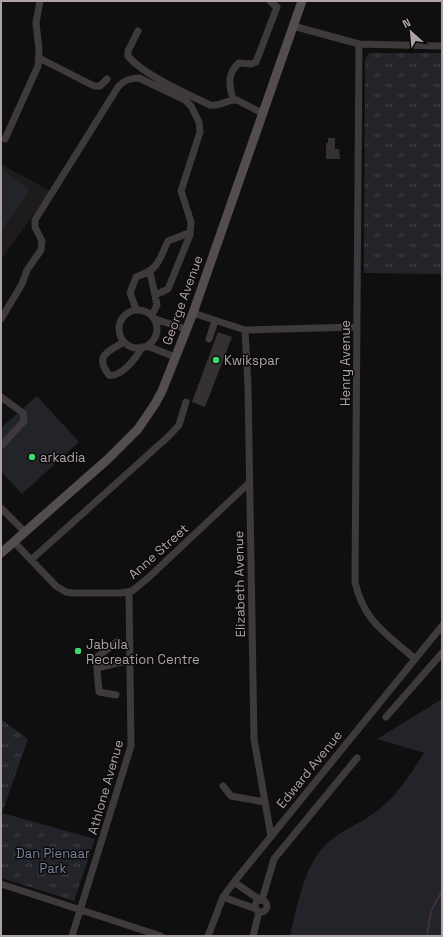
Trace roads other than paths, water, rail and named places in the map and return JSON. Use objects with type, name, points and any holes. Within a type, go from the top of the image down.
[{"type":"main road","name":"George Avenue","points":[[1,553],[108,459],[138,429],[162,391],[193,313],[302,1]]},
{"type":"street","points":[[5,139],[26,96],[38,66],[39,58],[36,23],[40,1]]},
{"type":"street","points":[[233,100],[230,89],[230,74],[238,63],[251,64],[256,62],[277,7],[270,1]]},
{"type":"street","points":[[293,26],[359,44],[442,46]]},
{"type":"street","points":[[138,31],[128,51],[128,56],[147,71],[185,94],[210,105],[214,106],[233,100],[262,113]]},
{"type":"street","name":"Henry Avenue","points":[[359,44],[355,582],[366,614],[372,622],[415,659]]},
{"type":"street","points":[[39,58],[94,86],[100,86],[107,79]]},
{"type":"street","points":[[1,318],[22,284],[27,270],[41,250],[42,241],[35,227],[35,220],[118,87],[128,80],[139,78],[185,100],[196,114],[200,132],[181,191],[192,222],[190,235],[168,289],[155,295]]},
{"type":"street","points":[[136,309],[130,292],[136,277],[150,272],[158,264],[168,241],[186,234],[190,235]]},
{"type":"street","points":[[124,342],[105,354],[102,360],[104,368],[109,376],[115,376],[134,361],[144,346],[156,334],[157,329],[153,317],[157,306],[150,272]]},
{"type":"street","points":[[175,357],[144,346],[132,347],[124,342],[119,333],[119,323],[125,315],[136,309],[143,310],[153,317],[186,329]]},
{"type":"street","points":[[193,313],[245,330],[357,327]]},
{"type":"street","points":[[209,339],[215,321]]},
{"type":"street","name":"Elizabeth Avenue","points":[[245,330],[248,386],[254,739],[271,836]]},
{"type":"street","points":[[1,397],[23,413],[24,421],[1,446]]},
{"type":"street","points":[[31,560],[170,435],[179,425],[186,402]]},
{"type":"street","name":"Anne Street","points":[[14,542],[56,586],[66,592],[129,592],[148,578],[249,483]]},
{"type":"street","points":[[1,508],[25,532]]},
{"type":"street","name":"Athlone Avenue","points":[[72,936],[132,746],[129,592]]},
{"type":"street","name":"Edward Avenue","points":[[208,936],[223,898],[234,882],[442,626]]},
{"type":"street","points":[[116,695],[99,692],[96,658],[98,655],[118,642]]},
{"type":"street","points":[[386,717],[442,653]]},
{"type":"street","points":[[97,668],[130,660]]},
{"type":"street","points":[[261,900],[274,859],[357,758]]},
{"type":"street","points":[[223,786],[231,796],[264,802]]},
{"type":"street","points":[[223,898],[264,911],[266,903],[234,882]]},
{"type":"street","points":[[1,884],[161,936]]},
{"type":"street","points":[[252,936],[258,910]]},
{"type":"waterway","points":[[427,936],[431,911],[442,891]]},
{"type":"place","name":"Kwikspar","points":[[216,360]]},
{"type":"place","name":"arkadia","points":[[32,457]]},
{"type":"place","name":"Jabula Recreation Centre","points":[[78,651]]},
{"type":"park label","name":"Dan Pienaar Park","points":[[53,860]]}]
